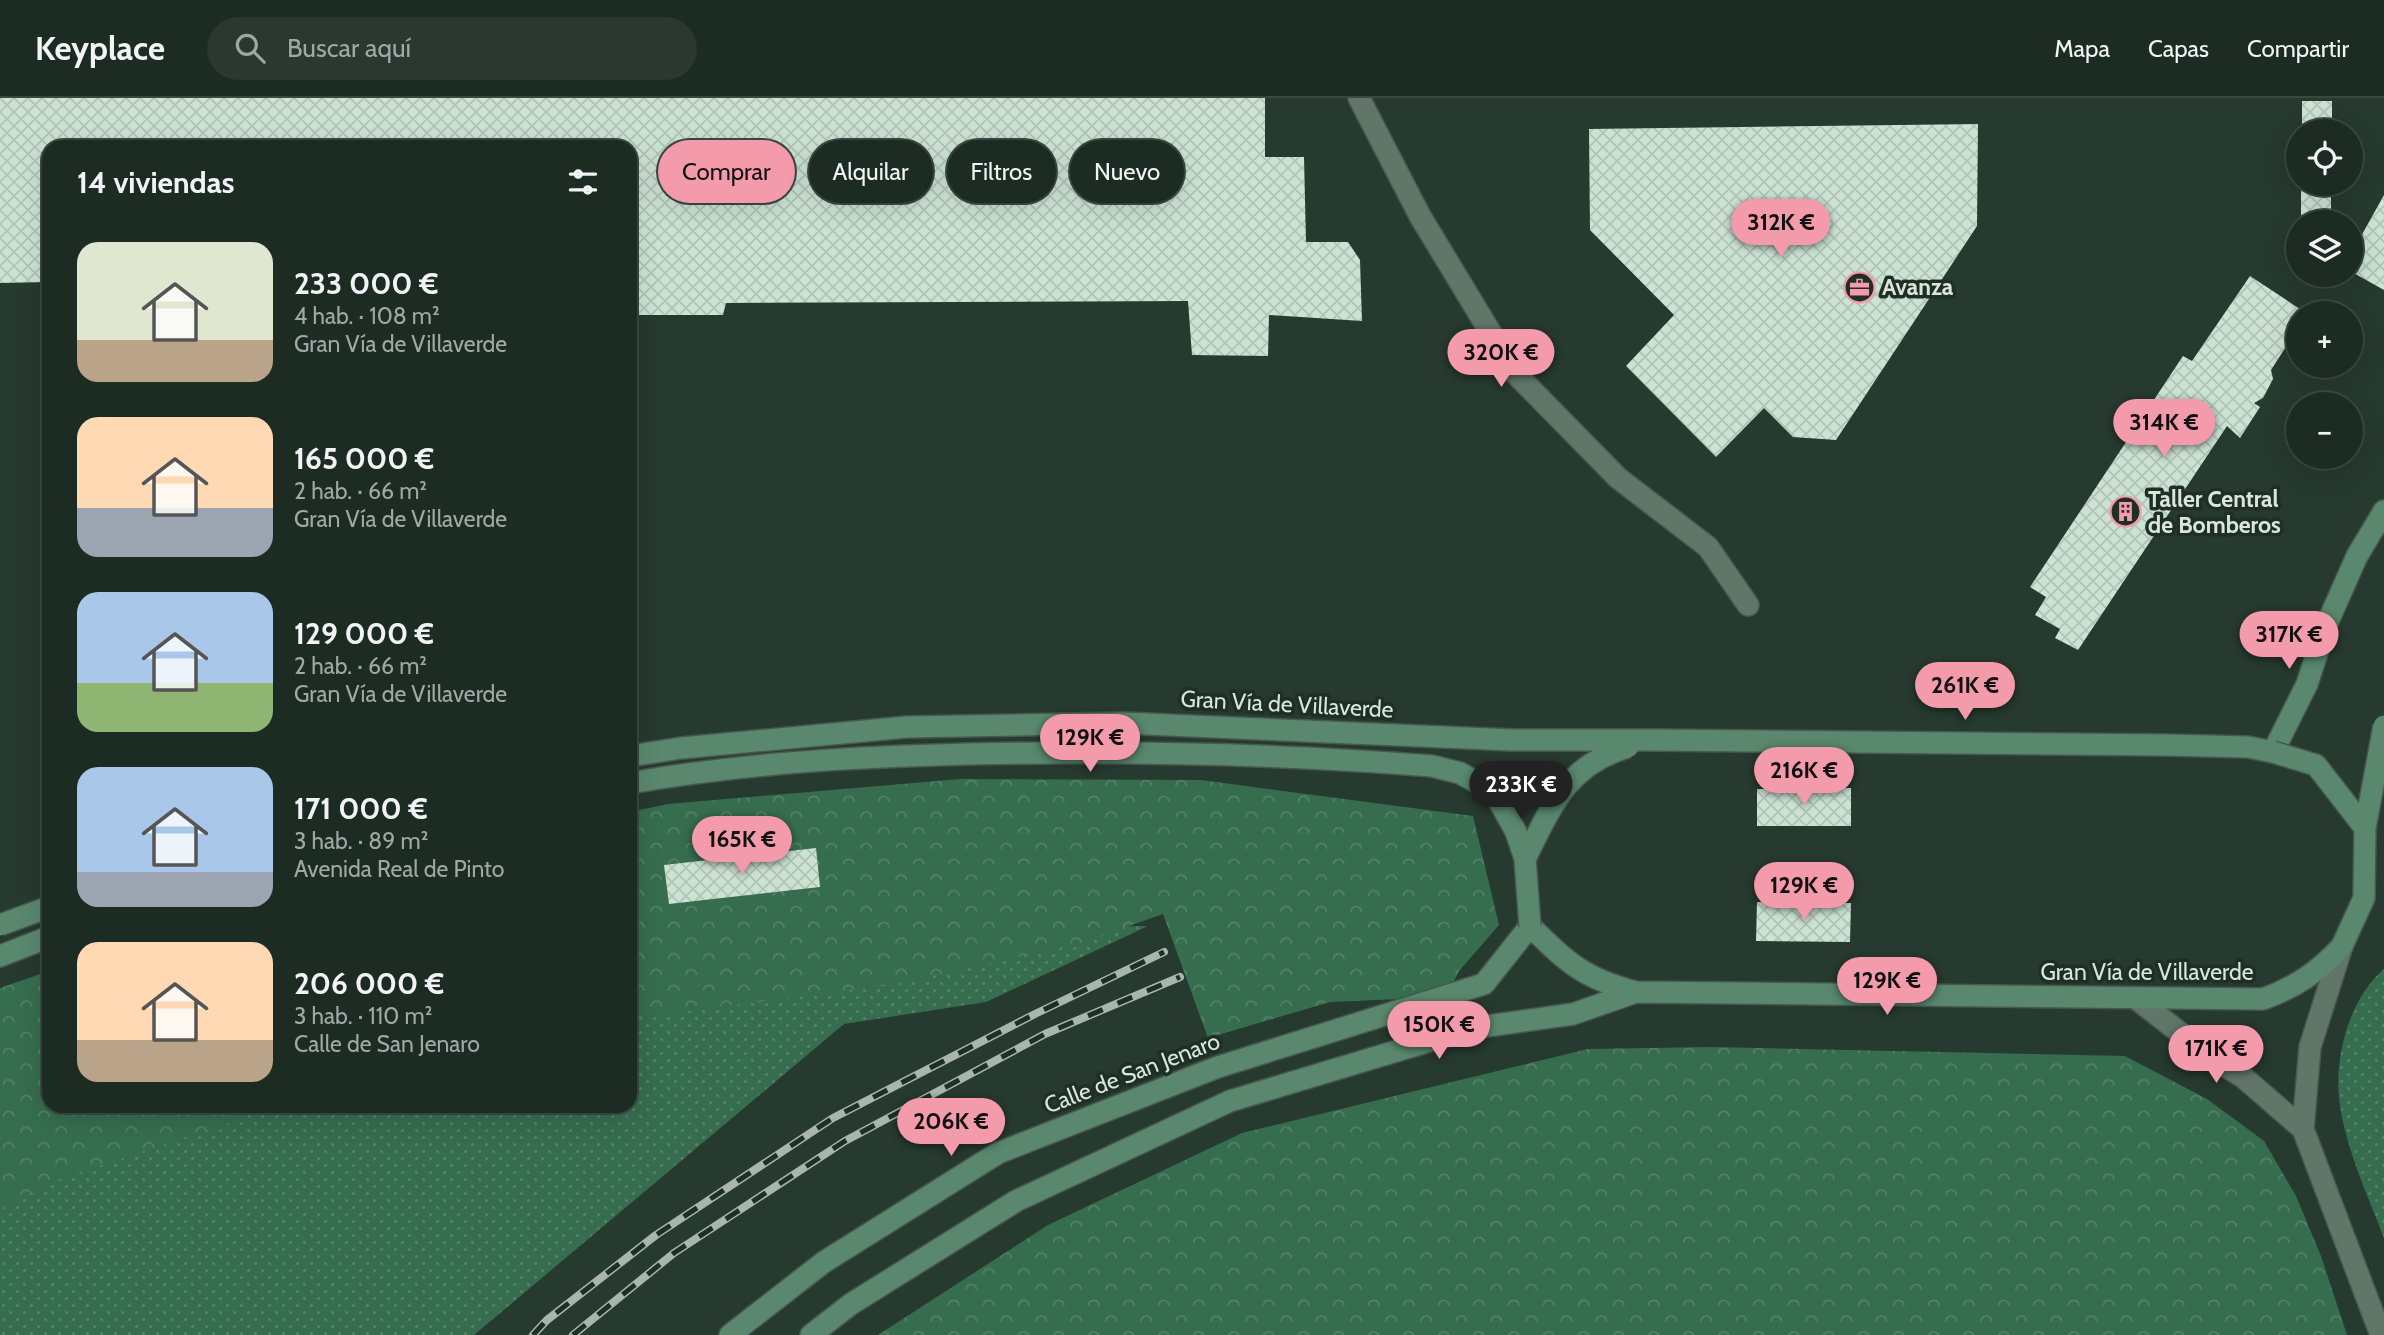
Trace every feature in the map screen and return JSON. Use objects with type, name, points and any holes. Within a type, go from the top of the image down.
[{"type":"street","points":[[1359,98],[1420,216],[1515,373],[1618,478],[1708,547],[1748,605]]},
{"type":"street","points":[[2273,752],[2307,684],[2357,556],[2384,511]]},
{"type":"street","name":"Gran Vía de Villaverde","points":[[637,755],[681,748],[907,727],[1109,723],[1512,740],[2248,747],[2316,765],[2365,828],[2364,898],[2342,946],[2318,973],[2292,989],[2263,999],[2138,1000],[1636,992],[1602,983],[1574,968],[1530,926]]},
{"type":"street","points":[[2365,828],[2384,726]]},
{"type":"street","name":"Gran Vía de Villaverde","points":[[1525,859],[1554,802],[1577,774],[1600,755],[1650,740]]},
{"type":"street","points":[[637,782],[680,774],[826,760],[972,753],[1148,752],[1432,766],[1461,773],[1494,792],[1516,832],[1525,859],[1530,926]]},
{"type":"street","points":[[0,925],[42,909]]},
{"type":"street","name":"Calle de San Jenaro","points":[[730,1335],[824,1262],[998,1153],[1218,1067],[1484,984],[1530,926]]},
{"type":"street","points":[[0,956],[42,940]]},
{"type":"street","points":[[2342,946],[2310,1047],[2302,1129],[2381,1335]]},
{"type":"street","points":[[811,1335],[851,1304],[1016,1201],[1230,1101],[1473,1028],[1573,1014],[1636,992]]},
{"type":"street","points":[[2138,1000],[2211,1057],[2243,1077],[2302,1129]]},
{"type":"green space","points":[[960,779],[1201,780],[1473,816],[1499,925],[1459,971],[1446,997],[1330,1002],[1208,1038],[1163,914],[1081,943],[896,984],[637,1018],[637,811],[668,804]]},
{"type":"green space","points":[[1148,926],[986,1002],[844,1024],[474,1335],[0,1335],[0,1146],[89,1113],[637,1113],[637,960],[857,931]]},
{"type":"green space","points":[[2384,969],[2384,1238],[2348,1140],[2338,1088],[2341,1051],[2352,1014],[2371,982]]},
{"type":"green space","points":[[42,973],[42,1113],[259,1113],[60,1179],[0,1209],[0,988]]},
{"type":"green space","points":[[1712,1047],[2125,1056],[2207,1099],[2264,1141],[2296,1196],[2321,1256],[2347,1335],[878,1335],[1048,1225],[1242,1133],[1588,1049]]},
{"type":"building","points":[[0,98],[1265,98],[1265,157],[1304,157],[1306,242],[1348,242],[1360,260],[1362,321],[1269,315],[1268,356],[1192,355],[1188,301],[726,303],[723,315],[637,315],[637,140],[42,140],[42,282],[0,283]]},
{"type":"building","points":[[2302,101],[2332,101],[2332,119],[2302,119]]},
{"type":"building","points":[[1978,124],[1977,226],[1836,440],[1793,437],[1764,408],[1716,457],[1626,366],[1674,315],[1590,230],[1589,129]]},
{"type":"building","points":[[2384,195],[2384,290],[2363,278],[2363,233]]},
{"type":"building","points":[[2301,196],[2331,196],[2331,210],[2301,210]]},
{"type":"building","name":"Taller Central de Bomberos","points":[[2250,276],[2288,301],[2286,347],[2271,370],[2273,379],[2263,398],[2254,403],[2260,407],[2240,438],[2227,426],[2078,650],[2055,638],[2060,629],[2035,615],[2046,597],[2030,587],[2183,356],[2192,361]]},
{"type":"building","points":[[1851,788],[1851,826],[1757,826],[1757,789]]},
{"type":"building","points":[[816,848],[820,887],[669,904],[664,865]]},
{"type":"building","points":[[1757,902],[1851,903],[1850,942],[1756,941]]},
{"type":"railway","points":[[533,1335],[547,1320],[656,1235],[833,1118],[1035,1014],[1164,952]]},
{"type":"railway","points":[[573,1335],[674,1253],[845,1141],[1045,1034],[1180,977]]},
{"type":"place","name":"Avanza","points":[[1859,287]]},
{"type":"place","name":"Taller Central de Bomberos","points":[[2125,512]]}]
